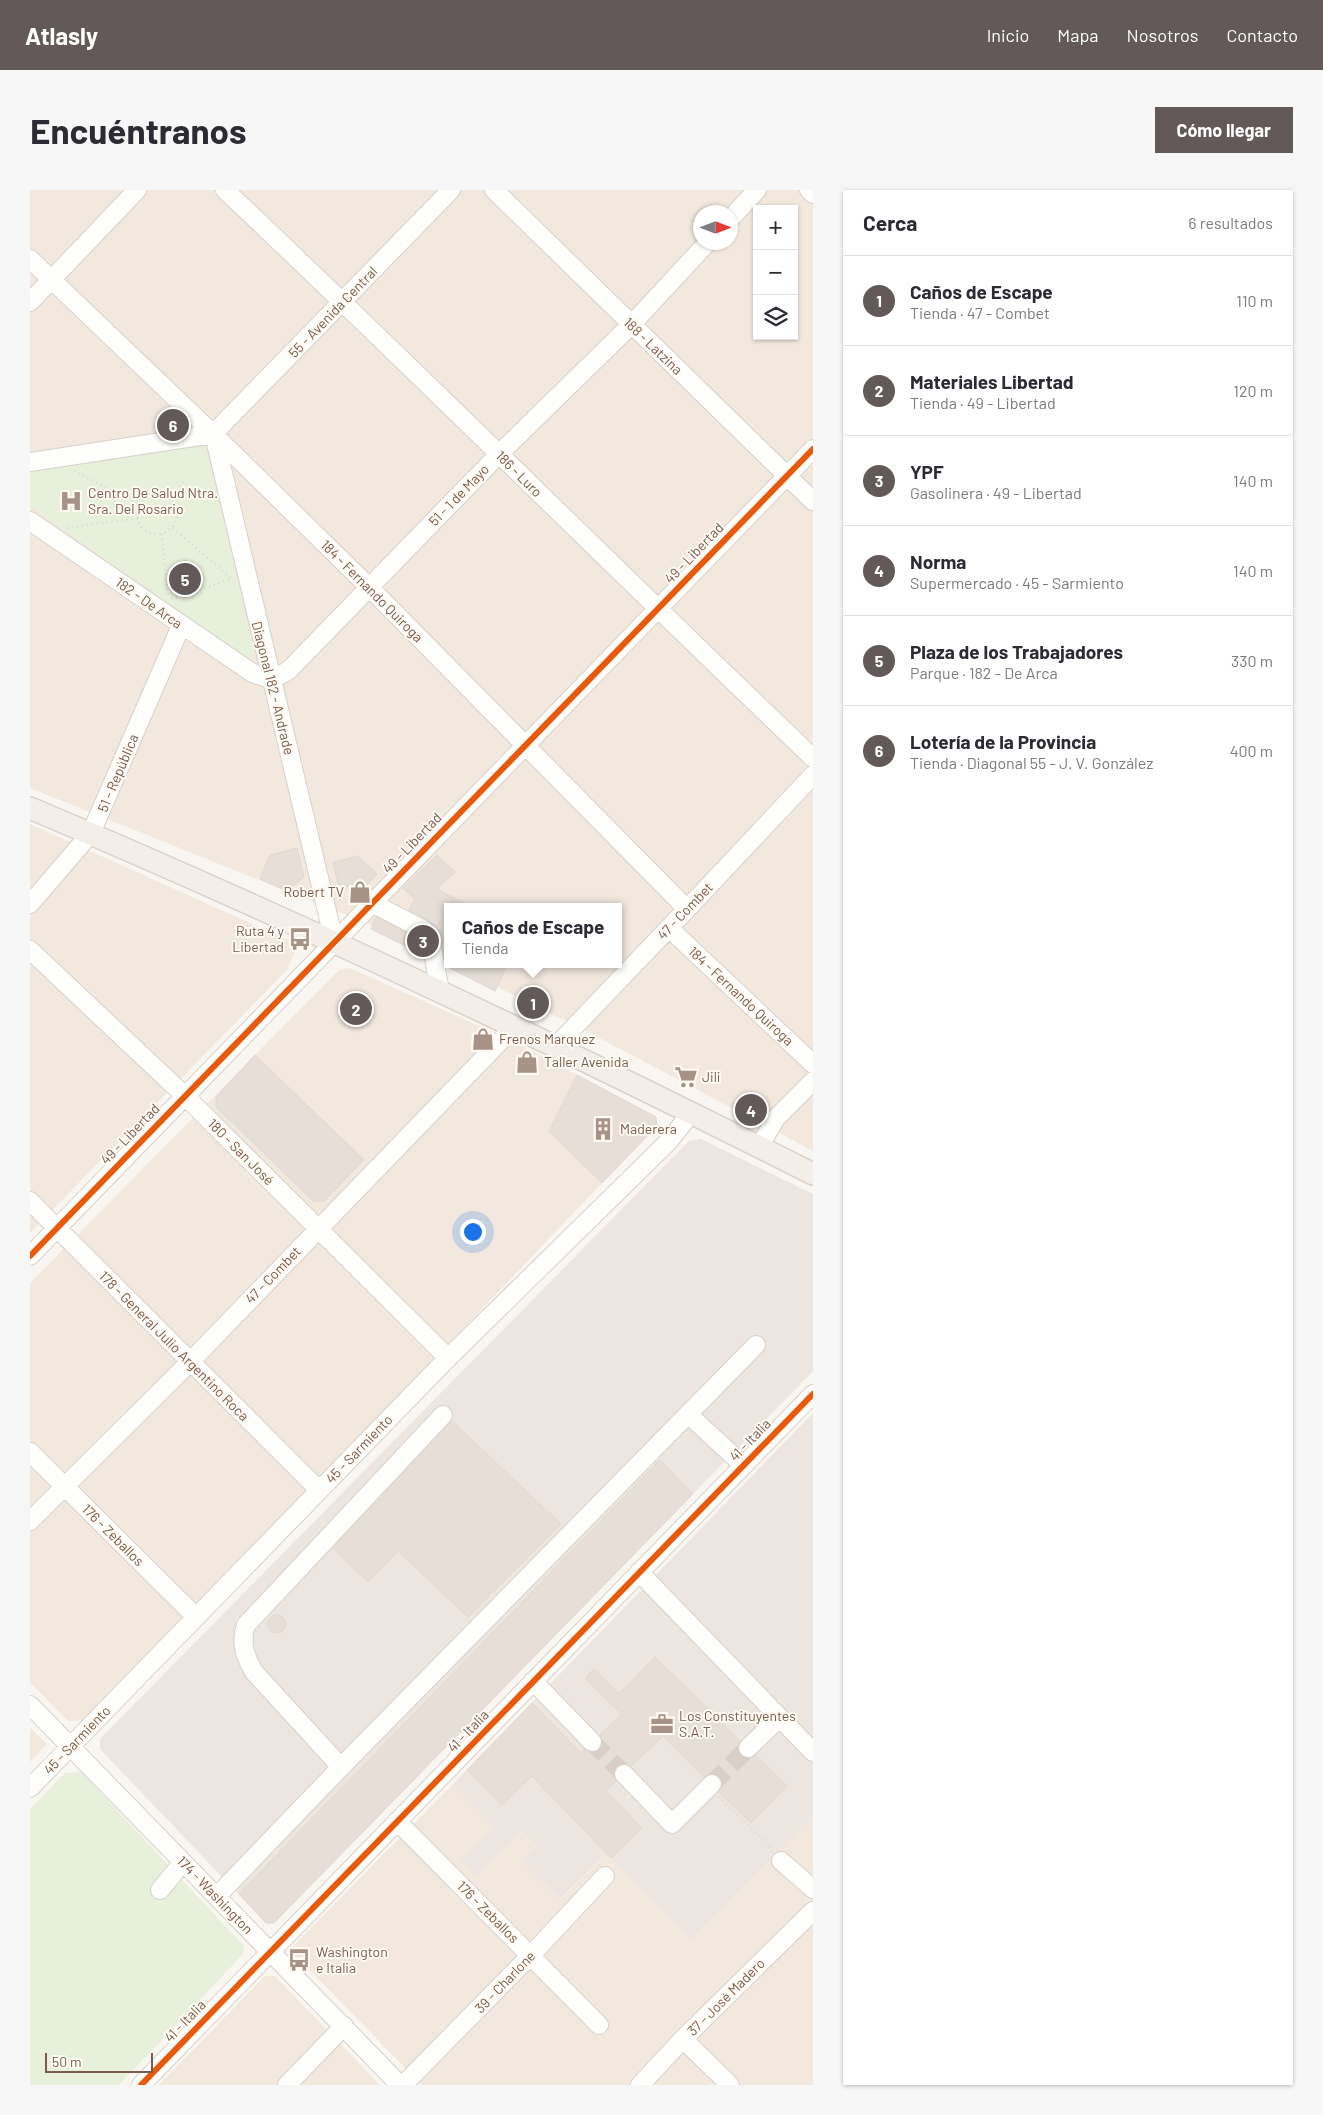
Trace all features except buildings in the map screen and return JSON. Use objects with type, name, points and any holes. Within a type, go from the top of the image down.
[{"type":"main road","points":[[30,808],[91,833],[334,941],[556,1046],[813,1174]]},
{"type":"street","points":[[30,302],[137,190]]},
{"type":"street","name":"186 - Luro","points":[[225,190],[813,758]]},
{"type":"street","name":"55 - Avenida Central","points":[[214,434],[451,190]]},
{"type":"street","name":"188 - Latzina","points":[[494,190],[813,501]]},
{"type":"street","points":[[738,209],[756,190]]},
{"type":"street","points":[[809,190],[813,194]]},
{"type":"street","name":"51 - 1 de Mayo","points":[[271,678],[289,670],[499,454],[631,325],[701,250]]},
{"type":"street","name":"184 - Fernando Quiroga","points":[[30,259],[214,434],[370,588],[687,909]]},
{"type":"street","points":[[30,462],[214,434]]},
{"type":"street","name":"Diagonal 182 - Andrade","points":[[214,434],[240,582],[271,678],[334,941]]},
{"type":"street","name":"49 - Libertad","points":[[30,1256],[813,449]]},
{"type":"street","name":"182 - De Arca","points":[[30,521],[181,626],[251,672],[261,677],[271,678]]},
{"type":"street","name":"51 - República","points":[[30,904],[91,833],[181,626]]},
{"type":"street","name":"47 - Combet","points":[[556,1046],[813,775]]},
{"type":"street","points":[[372,903],[424,930],[430,937],[440,991]]},
{"type":"street","name":"184 - Fernando Quiroga","points":[[669,928],[813,1064]]},
{"type":"street","name":"180 - San José","points":[[30,950],[185,1096],[448,1358]]},
{"type":"street","name":"47 - Combet","points":[[30,1521],[63,1486],[190,1362],[514,1027]]},
{"type":"street","points":[[760,1147],[776,1118],[813,1081]]},
{"type":"street","name":"45 - Sarmiento","points":[[30,1788],[448,1358],[669,1142],[691,1114]]},
{"type":"street","name":"178 - General Julio Argentino Roca","points":[[30,1201],[319,1490]]},
{"type":"street","points":[[217,1896],[341,1767],[756,1345]]},
{"type":"street","name":"41 - Italia","points":[[141,2085],[813,1394]]},
{"type":"street","points":[[688,1414],[743,1465]]},
{"type":"street","points":[[341,1767],[254,1672],[246,1658],[243,1634],[246,1625],[443,1415]]},
{"type":"street","name":"176 - Zeballos","points":[[30,1452],[196,1617]]},
{"type":"street","points":[[640,1572],[813,1752]]},
{"type":"street","points":[[533,1682],[592,1742]]},
{"type":"street","name":"174 - Washington","points":[[30,1705],[402,2085]]},
{"type":"street","points":[[748,1748],[779,1718]]},
{"type":"street","points":[[624,1774],[672,1824],[710,1785]]},
{"type":"street","name":"176 - Zeballos","points":[[397,1822],[599,2025]]},
{"type":"street","points":[[781,1861],[813,1888]]},
{"type":"street","points":[[160,1890],[183,1862]]},
{"type":"street","name":"39 - Charlone","points":[[402,2085],[531,1955],[605,1876]]},
{"type":"street","name":"37 - José Madero","points":[[640,2085],[683,2039],[813,1911]]},
{"type":"street","points":[[286,2085],[344,2026]]},
{"type":"street","points":[[683,2039],[730,2085]]},
{"type":"path","points":[[50,459],[140,504]]},
{"type":"path","points":[[170,498],[186,479]]},
{"type":"path","points":[[163,495],[170,498],[177,510],[178,516],[173,528],[162,534],[149,533],[144,530],[137,518],[140,504],[150,496],[163,495]]},
{"type":"path","points":[[45,531],[137,518]]},
{"type":"path","points":[[173,528],[240,582]]},
{"type":"path","points":[[162,534],[168,600],[240,582]]},
{"type":"path","points":[[710,1785],[781,1861]]},
{"type":"shaded area","points":[[30,190],[813,190],[813,1071],[811,1073],[813,1075],[813,1151],[592,1034],[459,968],[622,968],[622,903],[444,903],[444,961],[374,926],[30,788]]},
{"type":"shaded area","points":[[30,824],[290,941],[295,951],[287,970],[30,1233]]},
{"type":"shaded area","points":[[350,968],[519,1044],[577,1075],[550,1131],[602,1183],[90,1720],[68,1721],[30,1682],[30,1283],[339,970]]},
{"type":"shaded area","points":[[701,1139],[813,1194],[813,1371],[274,1923],[266,1923],[100,1749],[100,1739],[689,1141]]},
{"type":"shaded area","name":"Los Constituyentes S.A.T.","points":[[813,1413],[813,1816],[691,1940],[606,1853],[560,1899],[521,1861],[537,1846],[522,1831],[476,1876],[460,1860],[494,1827],[452,1785]]},
{"type":"shaded area","points":[[30,1728],[47,1744],[30,1762]]},
{"type":"shaded area","points":[[452,1785],[494,1827],[461,1860],[476,1875],[522,1831],[537,1846],[521,1861],[561,1899],[606,1853],[691,1940],[813,1816],[813,2085],[422,2085],[293,1953],[292,1947]]},
{"type":"shaded area","points":[[265,1976],[275,1976],[380,2085],[159,2085]]},
{"type":"green space","points":[[196,445],[202,447],[207,453],[255,652],[247,659],[30,506],[30,468]]},
{"type":"green space","points":[[81,1772],[244,1946],[243,1954],[119,2085],[30,2085],[30,1809],[65,1773]]},
{"type":"tunnel","points":[[592,1742],[624,1774]]},
{"type":"tunnel","points":[[712,1784],[748,1748]]},
{"type":"cycle path","points":[[30,1256],[813,449]]},
{"type":"cycle path","points":[[141,2085],[813,1394]]},
{"type":"place","name":"Lotería de la Provincia","points":[[173,425]]},
{"type":"place","name":"Centro De Salud Ntra. Sra. Del Rosario","points":[[71,501]]},
{"type":"place","name":"Plaza de los Trabajadores","points":[[185,579]]},
{"type":"place","name":"Robert TV","points":[[360,892]]},
{"type":"place","name":"Ruta 4 y Libertad","points":[[300,939]]},
{"type":"place","name":"YPF","points":[[423,941]]},
{"type":"place","name":"Caños de Escape","points":[[533,1003]]},
{"type":"place","name":"Materiales Libertad","points":[[356,1009]]},
{"type":"place","name":"Frenos Marquez","points":[[483,1039]]},
{"type":"place","name":"Taller Avenida","points":[[527,1062]]},
{"type":"place","name":"Jili","points":[[686,1077]]},
{"type":"place","name":"Norma","points":[[751,1110]]},
{"type":"place","name":"Maderera","points":[[603,1129]]},
{"type":"place","name":"Los Constituyentes S.A.T.","points":[[662,1724]]},
{"type":"place","name":"Washington e Italia","points":[[299,1960]]}]
